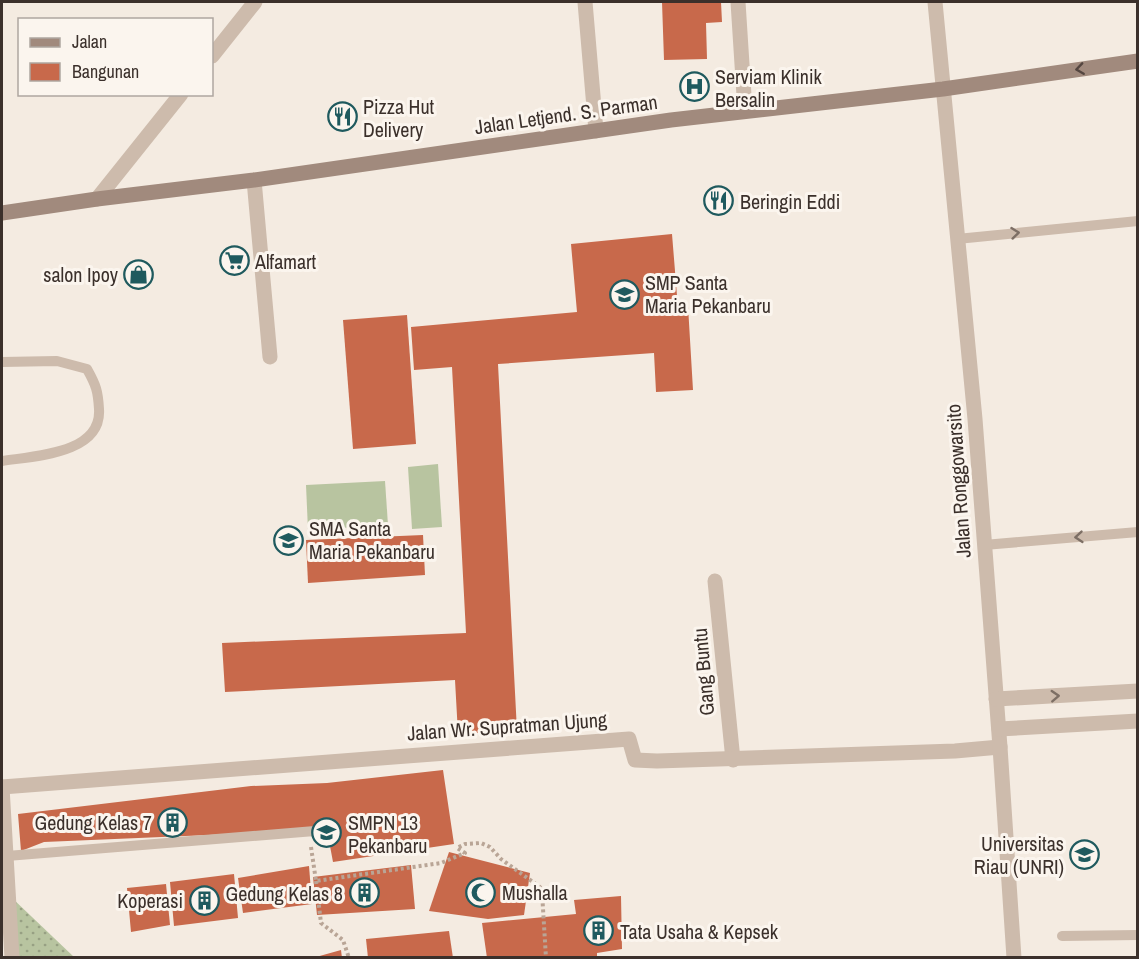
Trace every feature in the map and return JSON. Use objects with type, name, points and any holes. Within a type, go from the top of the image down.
[{"type":"main road","name":"Jalan Letjend. S. Parman","points":[[2,213],[745,111],[943,89],[1137,61]]},
{"type":"street","points":[[213,55],[255,2]]},
{"type":"street","points":[[585,2],[596,131]]},
{"type":"street","points":[[738,2],[745,111]]},
{"type":"street","name":"Jalan Ronggowarsito","points":[[935,2],[975,419],[1014,957]]},
{"type":"street","points":[[97,199],[179,96]]},
{"type":"street","points":[[254,180],[270,357]]},
{"type":"street","name":"Gang Buntu","points":[[716,581],[732,760]]},
{"type":"street","points":[[996,699],[1137,691]]},
{"type":"street","points":[[999,729],[1137,721]]},
{"type":"street","name":"Jalan Wr. Supratman Ujung","points":[[2,787],[629,739],[635,760],[732,760],[955,751],[1000,747]]},
{"type":"street","points":[[2,787],[12,957]]},
{"type":"lane","points":[[957,239],[1137,221]]},
{"type":"lane","points":[[2,362],[57,360],[87,369],[98,388],[100,421],[87,440],[60,451],[2,461]]},
{"type":"lane","points":[[984,544],[1137,532]]},
{"type":"lane","points":[[7,856],[327,830]]},
{"type":"lane","points":[[1062,936],[1137,935]]},
{"type":"path","points":[[309,831],[321,923],[326,929],[344,940],[349,957]]},
{"type":"path","points":[[316,881],[441,863],[465,853],[457,848],[465,844],[481,843],[490,847],[501,859],[540,887],[543,892],[546,957]]},
{"type":"green space","points":[[438,464],[442,527],[412,529],[408,467]]},
{"type":"green space","points":[[385,481],[388,525],[308,530],[306,485]]},
{"type":"green space","points":[[11,897],[74,957],[13,957]]},
{"type":"building","points":[[662,2],[721,2],[722,22],[706,23],[707,59],[664,60]]},
{"type":"building","points":[[672,234],[678,308],[688,306],[693,390],[656,392],[654,353],[498,364],[517,731],[458,734],[455,680],[225,692],[222,643],[466,633],[452,367],[414,370],[411,327],[577,312],[571,244]]},
{"type":"building","points":[[407,315],[416,444],[353,449],[343,320]]},
{"type":"building","points":[[423,535],[425,575],[308,583],[306,540]]},
{"type":"building","points":[[443,770],[454,844],[333,862],[327,830],[44,842],[21,851],[18,814],[251,786],[327,783]]},
{"type":"building","name":"Mushalla","points":[[449,852],[530,873],[524,915],[488,919],[429,911]]},
{"type":"building","name":"Gedung Kelas 8","points":[[411,865],[415,909],[317,915],[313,877]]},
{"type":"building","name":"Gedung Kelas 8","points":[[309,866],[312,904],[243,913],[238,878]]},
{"type":"building","name":"Koperasi","points":[[234,874],[238,918],[174,926],[170,882]]},
{"type":"building","points":[[166,884],[170,925],[131,932],[127,888]]},
{"type":"building","points":[[621,896],[622,949],[597,953],[597,956],[592,958],[487,958],[482,923],[576,914],[574,900]]},
{"type":"building","points":[[449,931],[453,958],[368,958],[366,939]]},
{"type":"building","name":"Gedung Kelas 8","points":[[341,950],[342,958],[316,958],[316,957]]},
{"type":"place","name":"Serviam Klinik Bersalin","points":[[694,87]]},
{"type":"place","name":"Pizza Hut Delivery","points":[[342,117]]},
{"type":"place","name":"Beringin Eddi","points":[[719,201]]},
{"type":"place","name":"Alfamart","points":[[234,261]]},
{"type":"place","name":"salon Ipoy","points":[[139,274]]},
{"type":"place","name":"SMP Santa Maria Pekanbaru","points":[[624,294]]},
{"type":"place","name":"SMA Santa Maria Pekanbaru","points":[[288,540]]},
{"type":"place","name":"Gedung Kelas 7","points":[[173,822]]},
{"type":"place","name":"SMPN 13 Pekanbaru","points":[[327,833]]},
{"type":"place","name":"Universitas Riau (UNRI)","points":[[1085,854]]},
{"type":"place","name":"Mushalla","points":[[481,892]]},
{"type":"place","name":"Gedung Kelas 8","points":[[364,893]]},
{"type":"place","name":"Koperasi","points":[[204,900]]},
{"type":"place","name":"Tata Usaha & Kepsek","points":[[599,931]]}]
